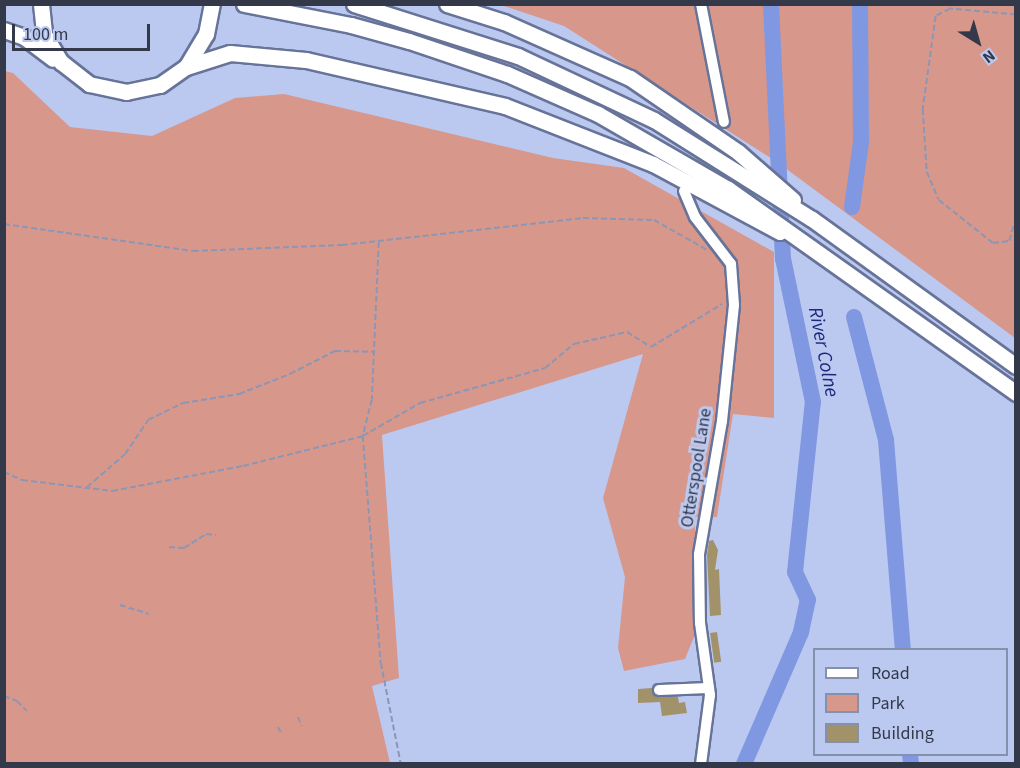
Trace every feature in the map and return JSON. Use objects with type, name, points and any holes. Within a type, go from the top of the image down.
[{"type":"highway","points":[[41,4],[44,34],[70,72]]},
{"type":"highway","points":[[244,4],[351,25],[507,75],[618,126],[762,218]]},
{"type":"highway","points":[[354,4],[456,33],[566,76],[761,178]]},
{"type":"highway","points":[[447,4],[504,22],[630,78],[812,219],[1016,366]]},
{"type":"highway","points":[[186,67],[202,44],[212,10]]},
{"type":"highway","points":[[4,30],[31,42],[70,72],[101,89],[126,92],[160,85],[186,67],[230,53],[306,60],[505,106],[653,164],[813,246],[1016,393]]},
{"type":"street","points":[[701,4],[724,122]]},
{"type":"street","name":"Otterspool Lane","points":[[684,191],[695,217],[731,264],[734,301],[722,421],[699,554],[700,623],[709,688],[701,764]]},
{"type":"street","points":[[659,690],[709,688]]},
{"type":"path","points":[[1016,15],[950,9],[936,16],[923,109],[927,172],[939,200],[993,243],[1009,241],[1016,217]]},
{"type":"path","points":[[4,224],[193,251],[380,241],[583,218],[654,220],[712,253]]},
{"type":"path","points":[[380,241],[372,400],[363,436],[381,663],[401,764]]},
{"type":"path","points":[[4,472],[22,480],[112,491],[232,468],[363,436],[420,403],[546,368],[574,344],[627,332],[651,347],[734,301]]},
{"type":"path","points":[[86,488],[125,454],[148,420],[183,403],[239,394],[290,374],[335,351],[375,352]]},
{"type":"path","points":[[169,547],[184,548],[206,534],[216,535]]},
{"type":"path","points":[[120,605],[149,614]]},
{"type":"path","points":[[4,696],[17,701],[27,711]]},
{"type":"path","points":[[298,717],[302,726]]},
{"type":"path","points":[[278,727],[282,734]]},
{"type":"green space","points":[[501,5],[1015,5],[1015,338],[777,162],[564,26]]},
{"type":"green space","points":[[5,71],[13,73],[70,127],[152,136],[235,98],[284,94],[553,158],[624,168],[774,252],[774,418],[733,414],[717,517],[695,517],[696,632],[685,659],[624,671],[618,648],[625,577],[603,498],[643,354],[382,435],[399,678],[372,686],[390,763],[5,763]]},
{"type":"building","points":[[713,540],[718,550],[715,570],[719,569],[721,615],[710,616],[707,555],[709,541]]},
{"type":"building","points":[[717,632],[721,662],[714,663],[710,633]]},
{"type":"building","points":[[652,688],[656,697],[678,697],[679,703],[685,702],[687,713],[662,716],[660,702],[638,703],[638,689]]},
{"type":"waterway","name":"River Colne","points":[[744,764],[801,632],[808,600],[795,572],[813,402],[783,259],[771,4]]},
{"type":"waterway","points":[[852,207],[861,142],[860,4]]},
{"type":"waterway","points":[[854,317],[886,440],[903,648]]},
{"type":"waterway","points":[[910,756],[911,764]]},
{"type":"tunnel","points":[[693,176],[724,122]]}]
